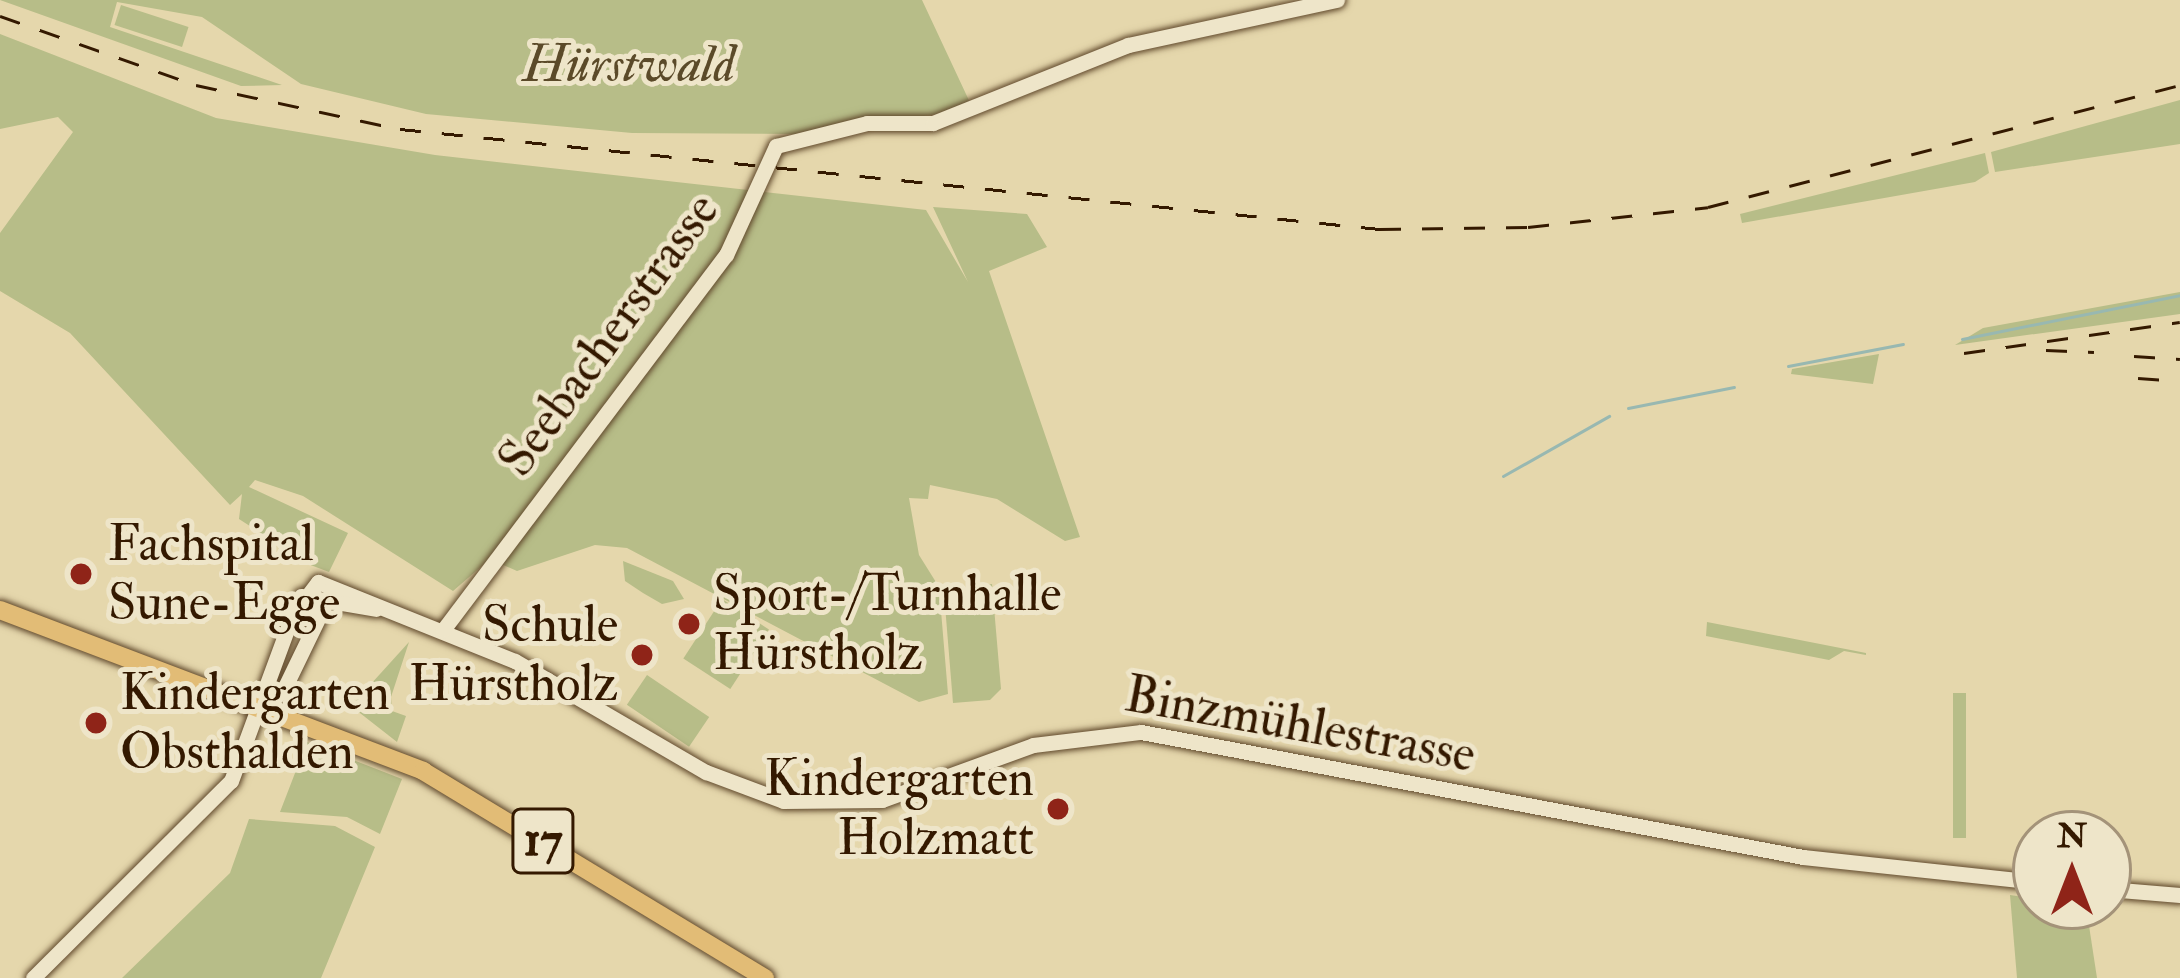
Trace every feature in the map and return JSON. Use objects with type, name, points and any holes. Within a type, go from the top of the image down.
[{"type":"main road","name":"17","points":[[0,610],[263,704],[480,802],[765,978]]},
{"type":"street","name":"Seebacherstrasse","points":[[443,630],[726,255],[776,146],[867,123],[933,123],[1128,45],[1337,0]]},
{"type":"street","name":"Binzmühlestrasse","points":[[318,582],[443,630],[720,779],[783,801],[882,800],[1033,745],[1141,732],[1803,857],[2012,879]]},
{"type":"street","points":[[33,978],[218,796],[263,704],[302,596],[318,582],[325,604],[283,691],[263,704]]},
{"type":"street","name":"Binzmühlestrasse","points":[[302,596],[325,604],[385,609]]},
{"type":"street","points":[[2132,891],[2180,895]]},
{"type":"green space","name":"Hürstwald","points":[[0,0],[922,0],[973,109],[797,134],[632,133],[426,114],[301,84],[202,17],[117,2],[110,27],[282,85],[241,86]]},
{"type":"green space","points":[[121,5],[189,27],[182,47],[115,25]]},
{"type":"green space","points":[[0,34],[216,118],[435,155],[926,210],[968,282],[933,207],[1027,214],[1047,247],[989,271],[1080,537],[1065,541],[997,499],[930,485],[928,499],[909,498],[919,555],[939,587],[948,694],[919,702],[627,548],[595,545],[517,571],[490,559],[453,591],[303,496],[255,480],[249,487],[348,533],[329,572],[308,564],[239,519],[242,494],[230,505],[70,333],[0,291],[0,233],[73,132],[58,117],[0,129]]},
{"type":"green space","points":[[2180,100],[2180,144],[1995,172],[1991,152]]},
{"type":"green space","points":[[1985,153],[1989,173],[1975,182],[1742,223],[1740,214]]},
{"type":"green space","points":[[2180,292],[2180,314],[1955,345],[1983,328]]},
{"type":"green space","points":[[1879,354],[1873,384],[1791,374],[1792,369]]},
{"type":"green space","points":[[623,561],[673,581],[684,599],[662,604],[643,593],[625,581]]},
{"type":"green space","points":[[992,584],[1001,689],[990,700],[953,703],[944,593]]},
{"type":"green space","points":[[722,599],[769,629],[730,689],[683,659]]},
{"type":"green space","points":[[1707,622],[1866,655],[1844,651],[1829,660],[1706,636]]},
{"type":"green space","points":[[409,642],[391,697],[392,711],[406,716],[397,742],[351,706]]},
{"type":"green space","points":[[647,675],[709,717],[689,747],[627,705]]},
{"type":"green space","points":[[1953,693],[1966,693],[1966,838],[1953,838]]},
{"type":"green space","points":[[307,742],[402,779],[380,834],[347,817],[280,812]]},
{"type":"green space","points":[[249,819],[335,826],[375,847],[321,978],[122,978],[230,873]]},
{"type":"green space","points":[[2013,930],[2090,930],[2097,978],[2017,978]]},
{"type":"waterway","points":[[1962,339],[2180,295]]},
{"type":"waterway","points":[[1788,366],[1903,344]]},
{"type":"waterway","points":[[1628,408],[1734,387]]},
{"type":"waterway","points":[[1503,476],[1609,416]]},
{"type":"railway","points":[[0,16],[196,85],[400,129],[1380,229],[1528,227],[1708,207],[2180,85]]},
{"type":"railway","points":[[1964,353],[2180,322]]},
{"type":"railway","points":[[2046,350],[2094,352]]},
{"type":"railway","points":[[2134,356],[2180,359]]},
{"type":"railway","points":[[2138,378],[2180,381]]},
{"type":"place","name":"Fachspital Sune-Egge","points":[[81,574]]},
{"type":"place","name":"Sport-/Turnhalle Hürstholz","points":[[689,624]]},
{"type":"place","name":"Schule Hürstholz","points":[[642,655]]},
{"type":"place","name":"Kindergarten Obsthalden","points":[[96,723]]},
{"type":"place","name":"Kindergarten Holzmatt","points":[[1058,809]]}]
